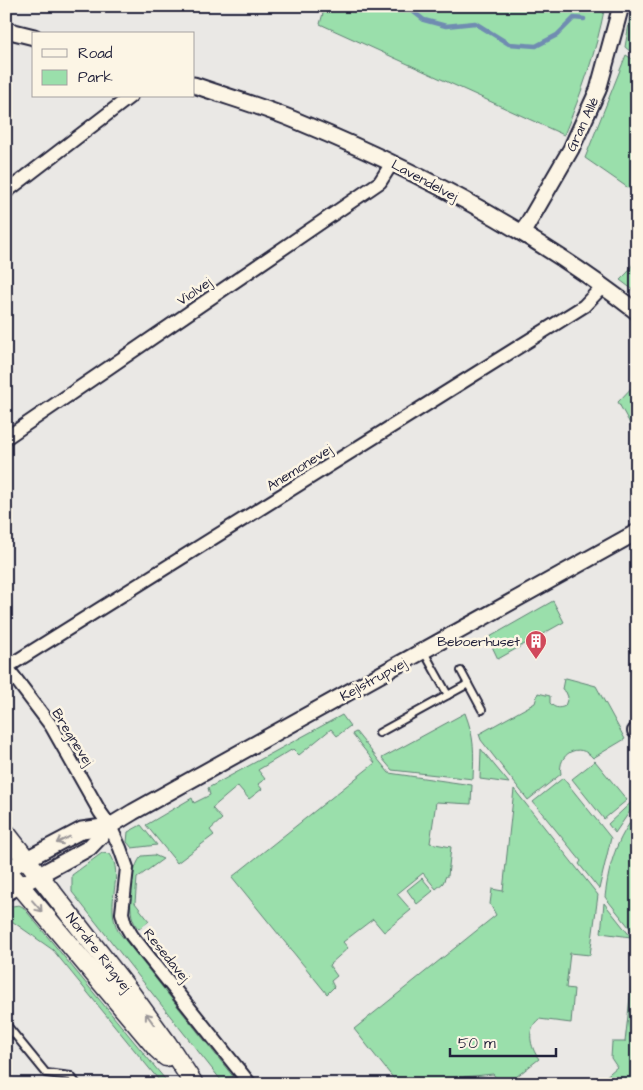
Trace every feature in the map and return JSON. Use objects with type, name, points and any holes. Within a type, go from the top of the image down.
[{"type":"main road","name":"Nordre Ringvej","points":[[6,833],[130,992],[167,1043],[190,1079]]},
{"type":"main road","name":"Nordre Ringvej","points":[[6,869],[13,890],[158,1049],[190,1079]]},
{"type":"street","name":"Gran Allé","points":[[523,232],[572,149],[598,90],[621,6]]},
{"type":"street","points":[[6,30],[32,36]]},
{"type":"street","name":"Lavendelvej","points":[[195,85],[296,121],[392,163],[523,232],[603,286],[637,312]]},
{"type":"street","points":[[6,192],[128,98]]},
{"type":"street","name":"Violvej","points":[[6,438],[380,182],[392,163]]},
{"type":"street","name":"Anemonevej","points":[[7,667],[584,306],[603,286]]},
{"type":"street","name":"Kejlstrupvej","points":[[13,890],[89,848],[110,826],[637,532]]},
{"type":"street","name":"Bregnevej","points":[[7,667],[52,727],[100,812],[110,826]]},
{"type":"street","name":"Kejlstrupvej","points":[[6,869],[82,830],[110,826]]},
{"type":"street","name":"Resedavej","points":[[110,826],[127,868],[122,913],[125,924],[132,936],[250,1084]]},
{"type":"lane","points":[[424,650],[448,695]]},
{"type":"lane","points":[[461,671],[482,710]]},
{"type":"lane","points":[[379,733],[468,684]]},
{"type":"lane","points":[[6,1024],[46,1074],[71,1076],[77,1084]]},
{"type":"green space","points":[[325,6],[605,6],[588,72],[564,135],[320,24]]},
{"type":"green space","points":[[632,6],[637,6],[637,57],[625,47]]},
{"type":"green space","points":[[626,55],[637,62],[637,194],[585,158]]},
{"type":"green space","points":[[637,257],[637,293],[620,280],[628,272]]},
{"type":"green space","points":[[637,382],[637,436],[618,402]]},
{"type":"green space","points":[[553,601],[564,622],[498,659],[488,638]]},
{"type":"green space","points":[[564,679],[596,686],[625,739],[593,758],[582,751],[570,752],[562,761],[561,774],[528,800],[481,740],[479,734],[535,703],[538,693],[550,696],[550,703],[555,707],[565,706],[568,697],[562,689]]},
{"type":"green space","points":[[465,713],[471,730],[473,745],[473,779],[392,770],[382,758]]},
{"type":"green space","points":[[342,715],[350,726],[337,736],[331,729],[299,755],[293,749],[258,770],[265,779],[258,784],[262,789],[249,799],[238,786],[212,808],[222,819],[210,830],[214,835],[177,863],[146,825],[192,798],[194,803],[210,795],[208,788]]},
{"type":"green space","points":[[356,732],[389,773],[472,785],[471,804],[436,802],[430,843],[451,847],[448,876],[436,889],[423,873],[397,894],[411,910],[384,932],[373,919],[343,942],[348,948],[329,965],[337,976],[331,981],[334,987],[327,994],[232,877],[375,763],[352,734]]},
{"type":"green space","points":[[481,749],[509,783],[480,779]]},
{"type":"green space","points":[[595,761],[627,800],[604,819],[572,779]]},
{"type":"green space","points":[[563,778],[611,838],[599,889],[579,864],[581,861],[533,802]]},
{"type":"green space","points":[[514,789],[598,895],[590,955],[570,953],[566,988],[574,989],[571,1023],[539,1019],[532,1028],[531,1038],[533,1049],[539,1059],[507,1084],[501,1084],[493,1074],[464,1077],[455,1084],[398,1084],[354,1029],[496,915],[490,904],[492,889],[503,891]]},
{"type":"green space","points":[[637,797],[637,801],[615,833],[608,824]]},
{"type":"green space","points":[[637,813],[637,937],[605,897],[611,863],[624,833]]},
{"type":"green space","points":[[141,825],[157,845],[132,848],[127,842],[128,832]]},
{"type":"green space","points":[[102,853],[110,854],[116,871],[113,910],[118,931],[239,1084],[224,1084],[72,892],[72,875]]},
{"type":"green space","points":[[154,855],[163,859],[137,878],[135,903],[149,921],[139,929],[135,925],[132,916],[131,888],[133,877],[138,861],[142,856]]},
{"type":"green space","points":[[422,878],[433,891],[417,904],[407,890]]},
{"type":"green space","points":[[604,903],[631,937],[601,933]]},
{"type":"green space","points":[[19,905],[23,907],[169,1084],[162,1084],[53,950],[6,917],[6,907]]},
{"type":"green space","points":[[636,944],[637,1084],[597,1084],[617,1067],[611,1058],[612,1042],[625,1042]]},
{"type":"waterway","points":[[406,6],[424,20],[446,26],[475,23],[509,44],[536,46],[557,35],[574,18],[584,19]]},
{"type":"place","name":"Beboerhuset","points":[[536,660]]}]
